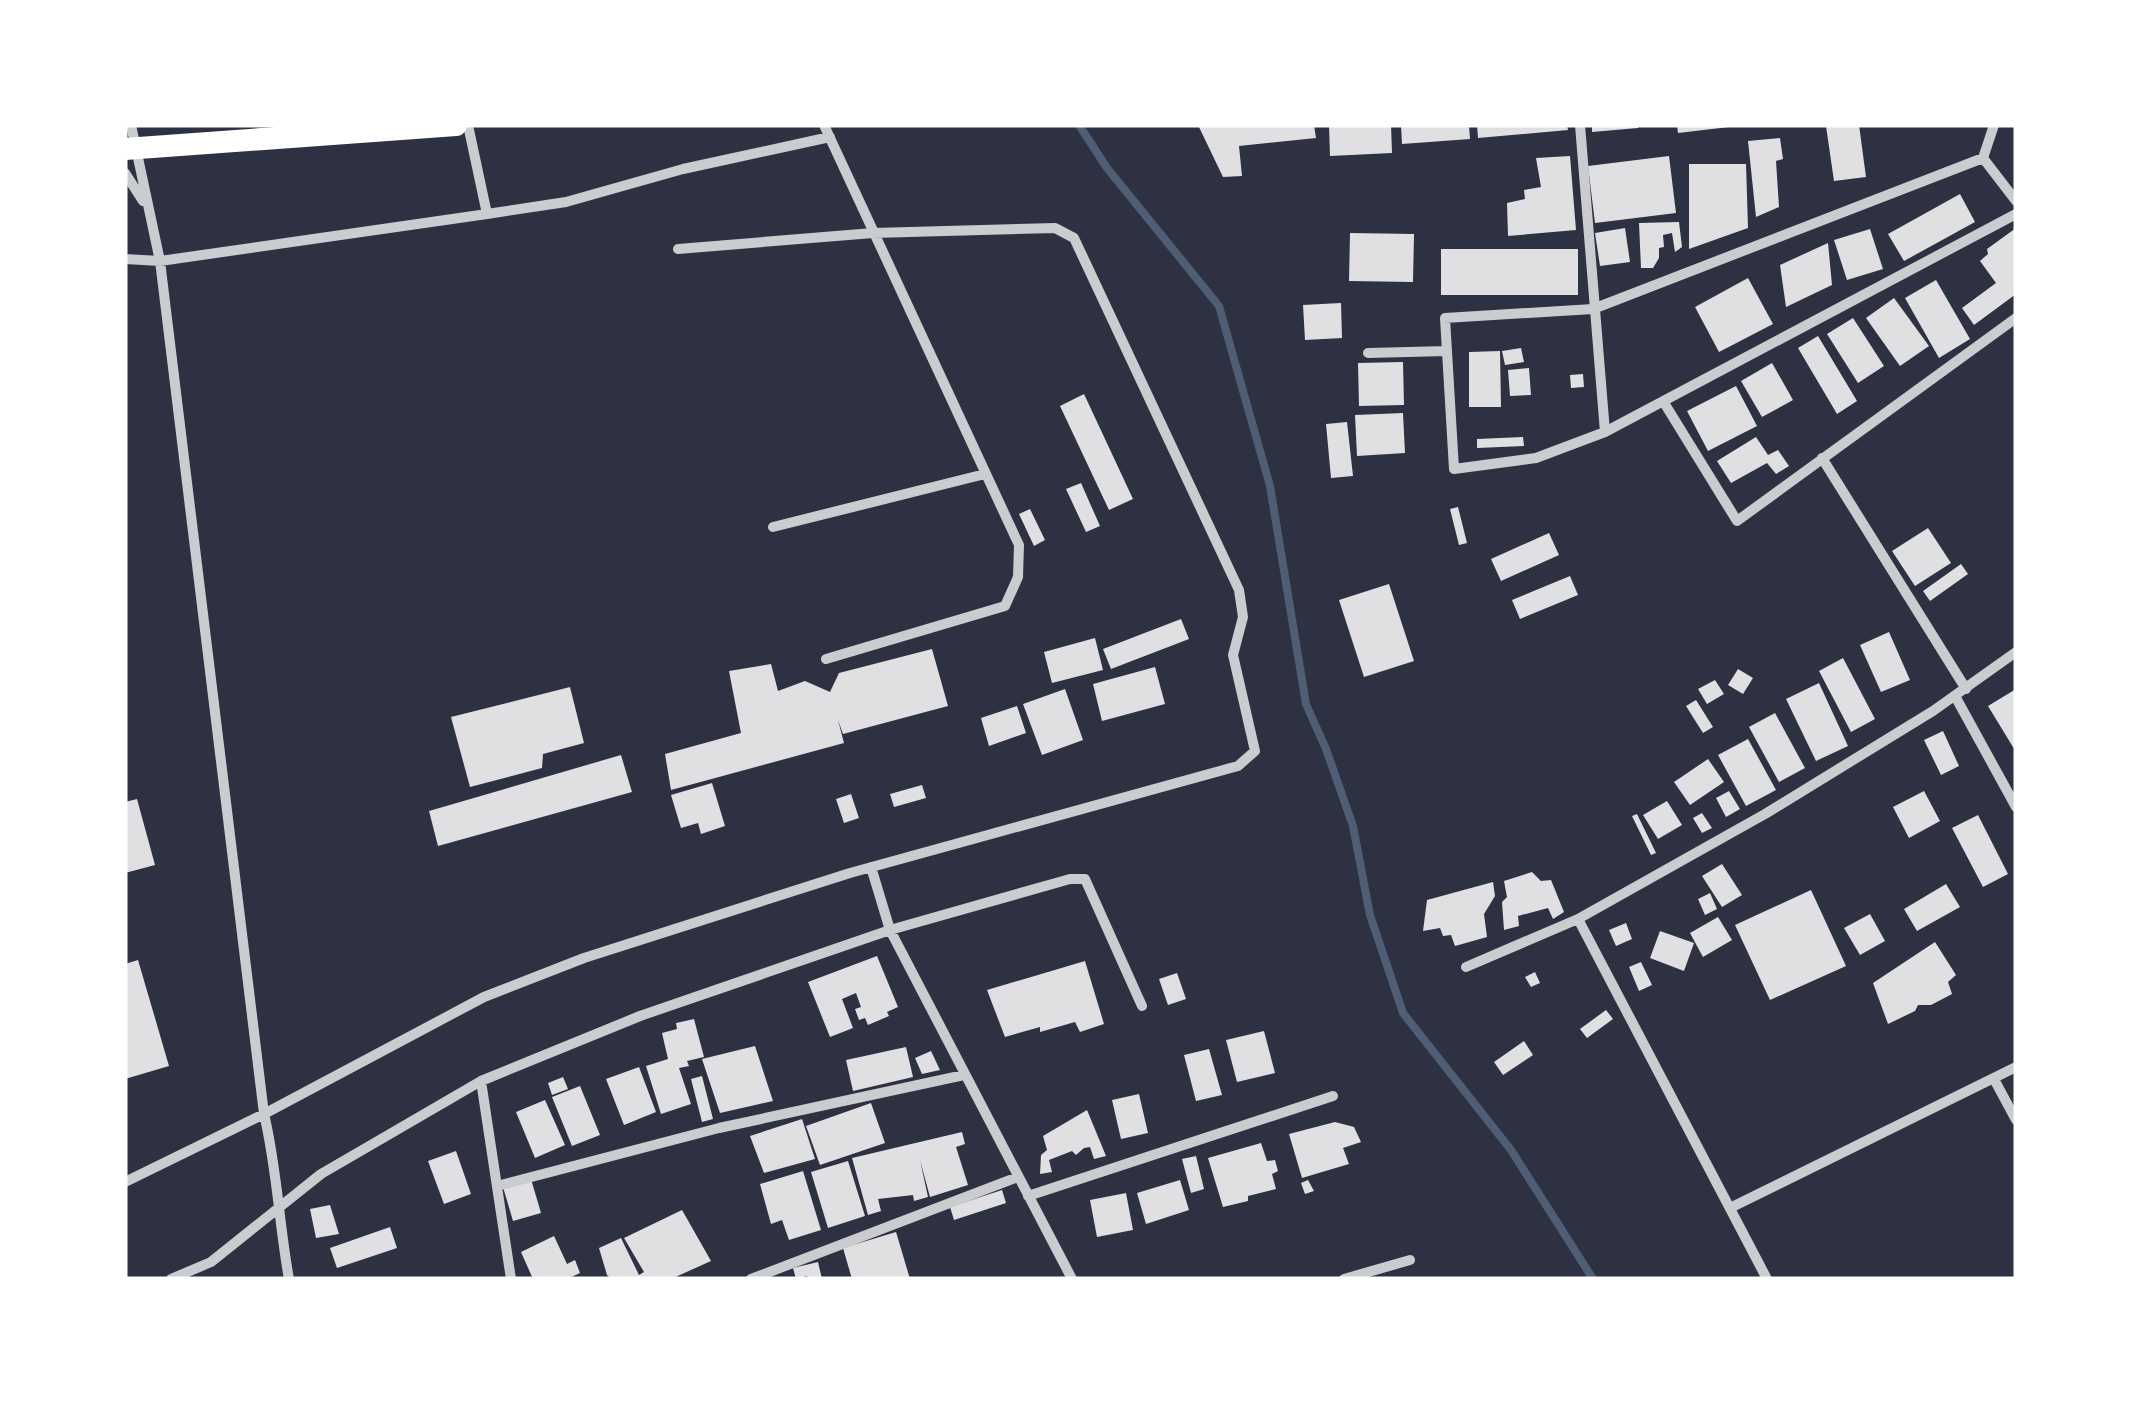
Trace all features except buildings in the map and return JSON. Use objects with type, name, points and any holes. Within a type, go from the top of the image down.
[{"type":"main road","points":[[132,148],[456,125]]},
{"type":"street","points":[[131,125],[132,148],[160,261],[264,1114],[275,1158],[277,1211],[290,1279]]},
{"type":"street","points":[[468,125],[487,214]]},
{"type":"street","points":[[824,125],[1019,545],[1018,577],[1004,606],[826,659]]},
{"type":"street","points":[[1580,125],[1605,432]]},
{"type":"street","points":[[1983,158],[1994,125]]},
{"type":"street","points":[[125,259],[160,261],[566,202],[682,169],[830,138]]},
{"type":"street","points":[[1983,158],[1593,309],[1445,318],[1454,469],[1536,458],[1605,432],[2016,214]]},
{"type":"street","points":[[1983,158],[2016,200]]},
{"type":"street","points":[[125,173],[146,206]]},
{"type":"street","points":[[125,1182],[264,1114],[484,997],[584,958],[870,867],[1238,766],[1255,751],[1233,654],[1242,617],[1239,590],[1074,238],[1055,228],[873,233],[678,249]]},
{"type":"street","points":[[1663,401],[1736,521],[2016,318]]},
{"type":"street","points":[[1368,352],[1447,351]]},
{"type":"street","points":[[1822,458],[1966,689]]},
{"type":"street","points":[[773,528],[986,474]]},
{"type":"street","points":[[1466,968],[1578,919],[1766,814],[1966,689],[2016,652]]},
{"type":"street","points":[[1955,696],[2016,808]]},
{"type":"street","points":[[870,867],[890,930],[1072,1279]]},
{"type":"street","points":[[171,1279],[210,1262],[321,1174],[481,1081],[640,1016],[890,930],[1082,877],[1142,1006]]},
{"type":"street","points":[[1578,919],[1767,1279]]},
{"type":"street","points":[[1730,1208],[2016,1068]]},
{"type":"street","points":[[497,1186],[719,1128],[964,1076]]},
{"type":"street","points":[[1994,1079],[2016,1120]]},
{"type":"street","points":[[481,1081],[511,1279]]},
{"type":"street","points":[[1028,1196],[1334,1096]]},
{"type":"street","points":[[751,1279],[1018,1177]]},
{"type":"street","points":[[1344,1279],[1410,1260]]},
{"type":"waterway","points":[[1079,125],[1107,168],[1219,306],[1270,486],[1306,704],[1353,826],[1370,915],[1403,1013],[1511,1150],[1593,1279]]}]
